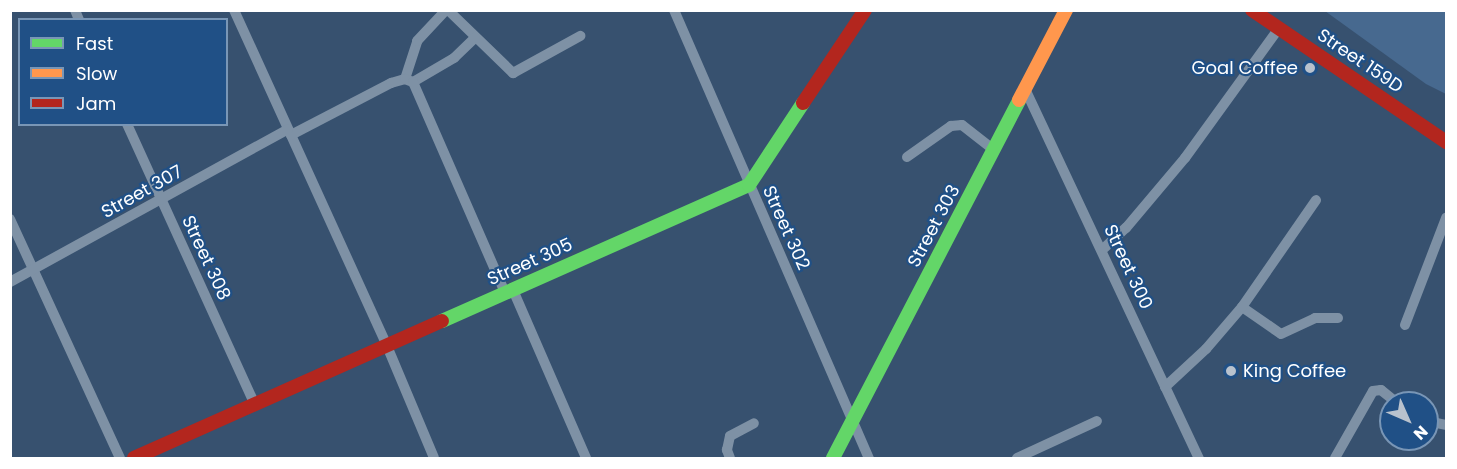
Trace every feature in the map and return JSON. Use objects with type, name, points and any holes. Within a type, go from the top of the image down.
[{"type":"street","points":[[234,10],[387,346],[434,459]]},
{"type":"street","points":[[580,36],[513,73],[447,10],[417,41],[409,81],[586,459]]},
{"type":"street","name":"Street 302","points":[[674,10],[869,459]]},
{"type":"street","points":[[749,185],[865,10]]},
{"type":"street","name":"Street 303","points":[[833,459],[1026,91],[1066,10]]},
{"type":"street","name":"Street 159D","points":[[1252,10],[1446,142]]},
{"type":"street","points":[[1102,250],[1126,228],[1185,158],[1279,28]]},
{"type":"street","name":"Street 307","points":[[10,282],[35,271],[290,132],[409,81],[454,58],[475,39]]},
{"type":"street","name":"Street 300","points":[[1026,91],[1199,459]]},
{"type":"street","points":[[907,156],[951,126],[962,125],[994,150]]},
{"type":"street","name":"Street 308","points":[[128,126],[255,405]]},
{"type":"street","name":"Street 305","points":[[134,459],[749,185]]},
{"type":"street","points":[[1165,387],[1206,348],[1242,307],[1316,200]]},
{"type":"street","points":[[1405,325],[1446,218]]},
{"type":"street","points":[[10,219],[120,459]]},
{"type":"street","points":[[1242,307],[1281,334],[1315,318],[1338,318]]},
{"type":"street","points":[[1335,459],[1374,391],[1382,391]]},
{"type":"street","points":[[1017,459],[1097,421]]},
{"type":"street","points":[[730,459],[727,450],[730,436],[754,423]]},
{"type":"water","points":[[1325,11],[1446,11],[1446,94],[1426,84]]},
{"type":"traffic: fast","points":[[833,458],[1019,100]]},
{"type":"traffic: fast","points":[[442,321],[749,185],[803,103]]},
{"type":"traffic: slow","points":[[1019,100],[1066,10]]},
{"type":"traffic: jam","points":[[803,103],[865,10]]},
{"type":"traffic: jam","points":[[1252,10],[1446,142]]},
{"type":"traffic: jam","points":[[134,458],[442,321]]},
{"type":"place","name":"Goal Coffee","points":[[1310,68]]},
{"type":"place","name":"King Coffee","points":[[1231,371]]}]
